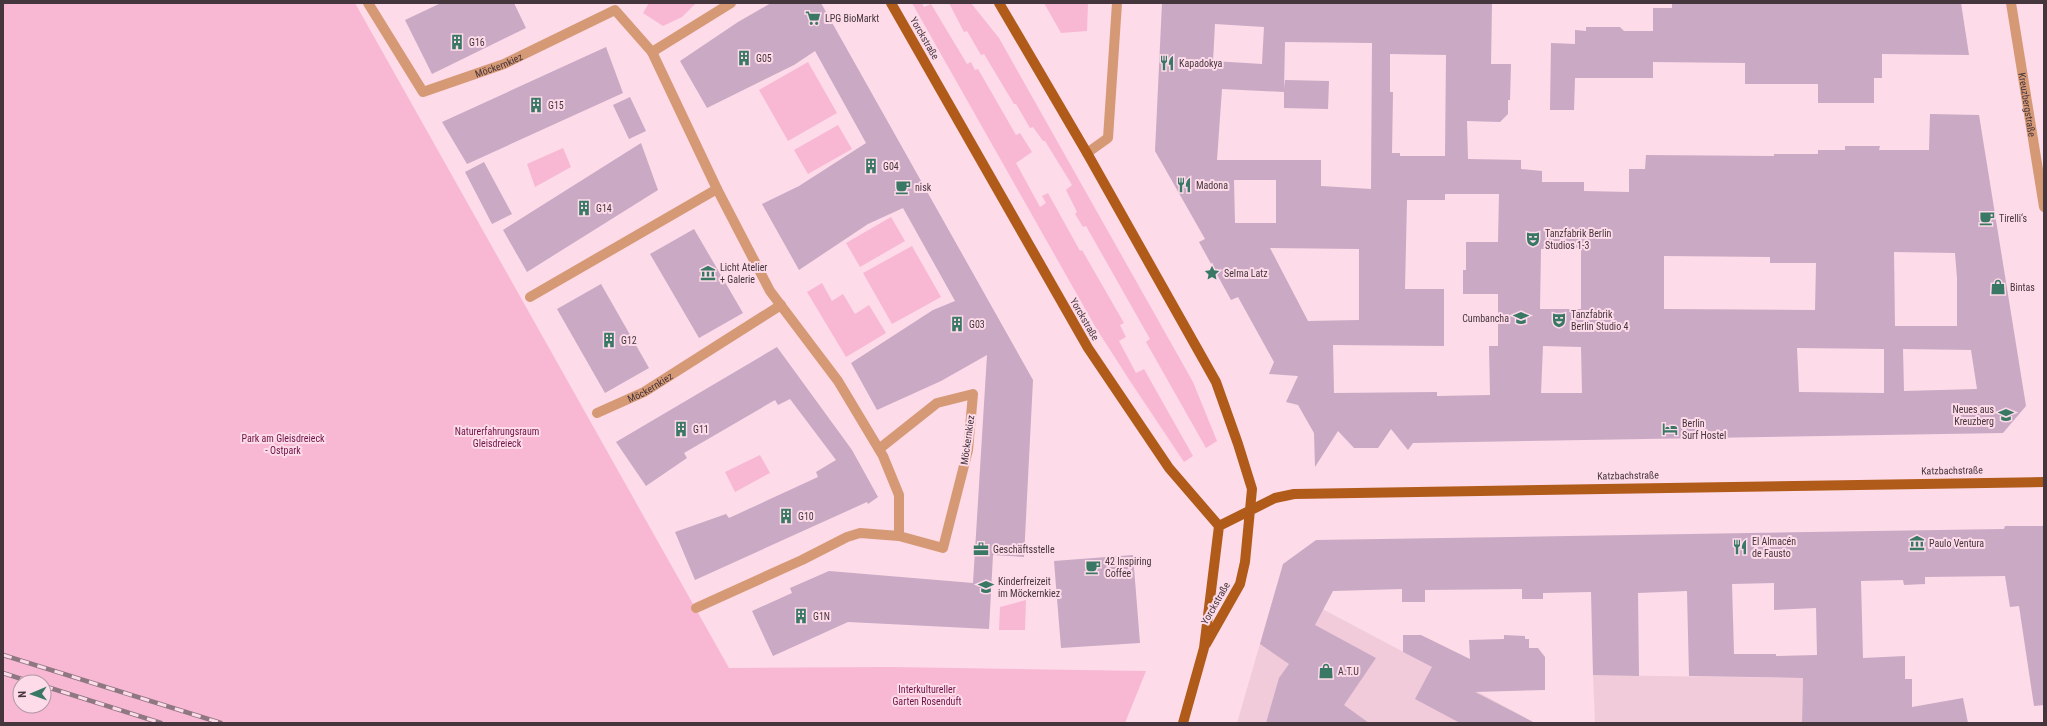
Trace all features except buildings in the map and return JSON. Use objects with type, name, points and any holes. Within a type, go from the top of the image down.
[{"type":"main road","name":"Yorckstraße","points":[[891,3],[1088,348],[1169,468],[1219,526],[1204,648],[1183,723]]},
{"type":"main road","name":"Yorckstraße","points":[[999,3],[1087,153],[1216,382],[1238,444],[1252,489],[1245,562],[1240,584],[1204,648]]},
{"type":"main road","name":"Katzbachstraße","points":[[1219,526],[1275,498],[1294,494],[1310,493],[2044,482]]},
{"type":"street","name":"Möckernkiez","points":[[368,3],[423,92],[504,64],[614,10],[652,52],[717,189],[770,291],[838,381],[879,449],[899,495],[899,536]]},
{"type":"street","points":[[652,52],[731,3]]},
{"type":"street","points":[[1087,153],[1108,138],[1116,3]]},
{"type":"street","name":"Kreuzbergstraße","points":[[2011,3],[2044,207]]},
{"type":"street","points":[[530,297],[717,189]]},
{"type":"street","name":"Möckernkiez","points":[[597,413],[644,392],[781,305]]},
{"type":"street","name":"Möckernkiez","points":[[696,608],[860,533],[899,536],[943,548],[968,450],[973,394],[937,403],[879,449]]},
{"type":"shaded area","points":[[1277,585],[1432,667],[1535,723],[1237,723]]},
{"type":"shaded area","points":[[1593,675],[1803,678],[1802,723],[1595,723]]},
{"type":"green space","name":"Park am Gleisdreieck - Ostpark","points":[[3,3],[355,3],[729,668],[889,667],[1146,671],[1125,723],[3,723]]},
{"type":"green space","points":[[649,3],[696,3],[682,17],[663,26],[643,13]]},
{"type":"green space","points":[[912,3],[922,3],[924,7],[931,4],[967,64],[971,62],[975,70],[978,69],[1016,135],[1020,133],[1032,152],[1016,163],[1040,207],[1046,203],[1042,196],[1048,193],[1080,251],[1082,250],[1124,323],[1120,325],[1126,337],[1119,341],[1136,373],[1144,369],[1193,456],[1184,462],[1096,328]]},
{"type":"green space","points":[[949,3],[971,3],[999,38],[1193,382],[1217,441],[1206,448],[1146,342],[1150,339],[1086,226],[1083,227],[1075,214],[1077,212],[1066,190],[1072,185],[1045,141],[1043,141],[1033,127],[1030,128],[984,54],[981,55],[967,31],[964,32]]},
{"type":"green space","points":[[1044,3],[1088,3],[1087,31],[1061,33]]},
{"type":"green space","points":[[808,62],[837,113],[788,141],[759,90]]},
{"type":"green space","points":[[838,125],[852,149],[808,174],[794,150]]},
{"type":"green space","points":[[563,148],[571,167],[535,187],[527,164]]},
{"type":"green space","points":[[891,217],[905,241],[860,267],[846,243]]},
{"type":"green space","points":[[912,246],[941,297],[892,324],[863,273]]},
{"type":"green space","points":[[822,283],[832,301],[843,294],[855,314],[869,305],[886,333],[846,357],[807,292]]},
{"type":"green space","points":[[760,455],[770,473],[735,492],[725,472]]},
{"type":"green space","points":[[1026,600],[1025,630],[999,630],[1000,607]]},
{"type":"railway","points":[[3,655],[221,723]]},
{"type":"railway","points":[[3,673],[12,676]]},
{"type":"railway","points":[[52,689],[161,723]]},
{"type":"place","name":"LPG BioMarkt","points":[[813,18]]},
{"type":"place","name":"G16","points":[[457,42]]},
{"type":"place","name":"G05","points":[[744,58]]},
{"type":"place","name":"Kapadokya","points":[[1167,63]]},
{"type":"place","name":"G15","points":[[536,105]]},
{"type":"place","name":"G04","points":[[871,166]]},
{"type":"place","name":"Madona","points":[[1184,185]]},
{"type":"place","name":"nisk","points":[[903,187]]},
{"type":"place","name":"G14","points":[[584,208]]},
{"type":"place","name":"Tirelli‘s","points":[[1987,218]]},
{"type":"place","name":"Tanzfabrik Berlin Studios 1-3","points":[[1533,239]]},
{"type":"place","name":"Licht Atelier + Galerie","points":[[708,273]]},
{"type":"place","name":"Selma Latz","points":[[1212,273]]},
{"type":"place","name":"Bintas","points":[[1998,287]]},
{"type":"place","name":"Cumbancha","points":[[1521,318]]},
{"type":"place","name":"Tanzfabrik Berlin Studio 4","points":[[1559,320]]},
{"type":"place","name":"G03","points":[[957,324]]},
{"type":"place","name":"G12","points":[[609,340]]},
{"type":"place","name":"Neues aus Kreuzberg","points":[[2006,415]]},
{"type":"place","name":"G11","points":[[681,429]]},
{"type":"place","name":"Berlin Surf Hostel","points":[[1670,429]]},
{"type":"place","name":"G10","points":[[786,516]]},
{"type":"place","name":"Paulo Ventura","points":[[1917,543]]},
{"type":"place","name":"El Almacén de Fausto","points":[[1740,547]]},
{"type":"place","name":"Geschäftsstelle","points":[[981,549]]},
{"type":"place","name":"42 Inspiring Coffee","points":[[1093,567]]},
{"type":"place","name":"Kinderfreizeit im Möckernkiez","points":[[986,587]]},
{"type":"place","name":"G1N","points":[[801,616]]},
{"type":"place","name":"A.T.U","points":[[1326,671]]},
{"type":"park label","name":"Naturerfahrungsraum Gleisdreieck","points":[[497,436]]},
{"type":"park label","name":"Interkultureller Garten Rosenduft","points":[[927,694]]}]
